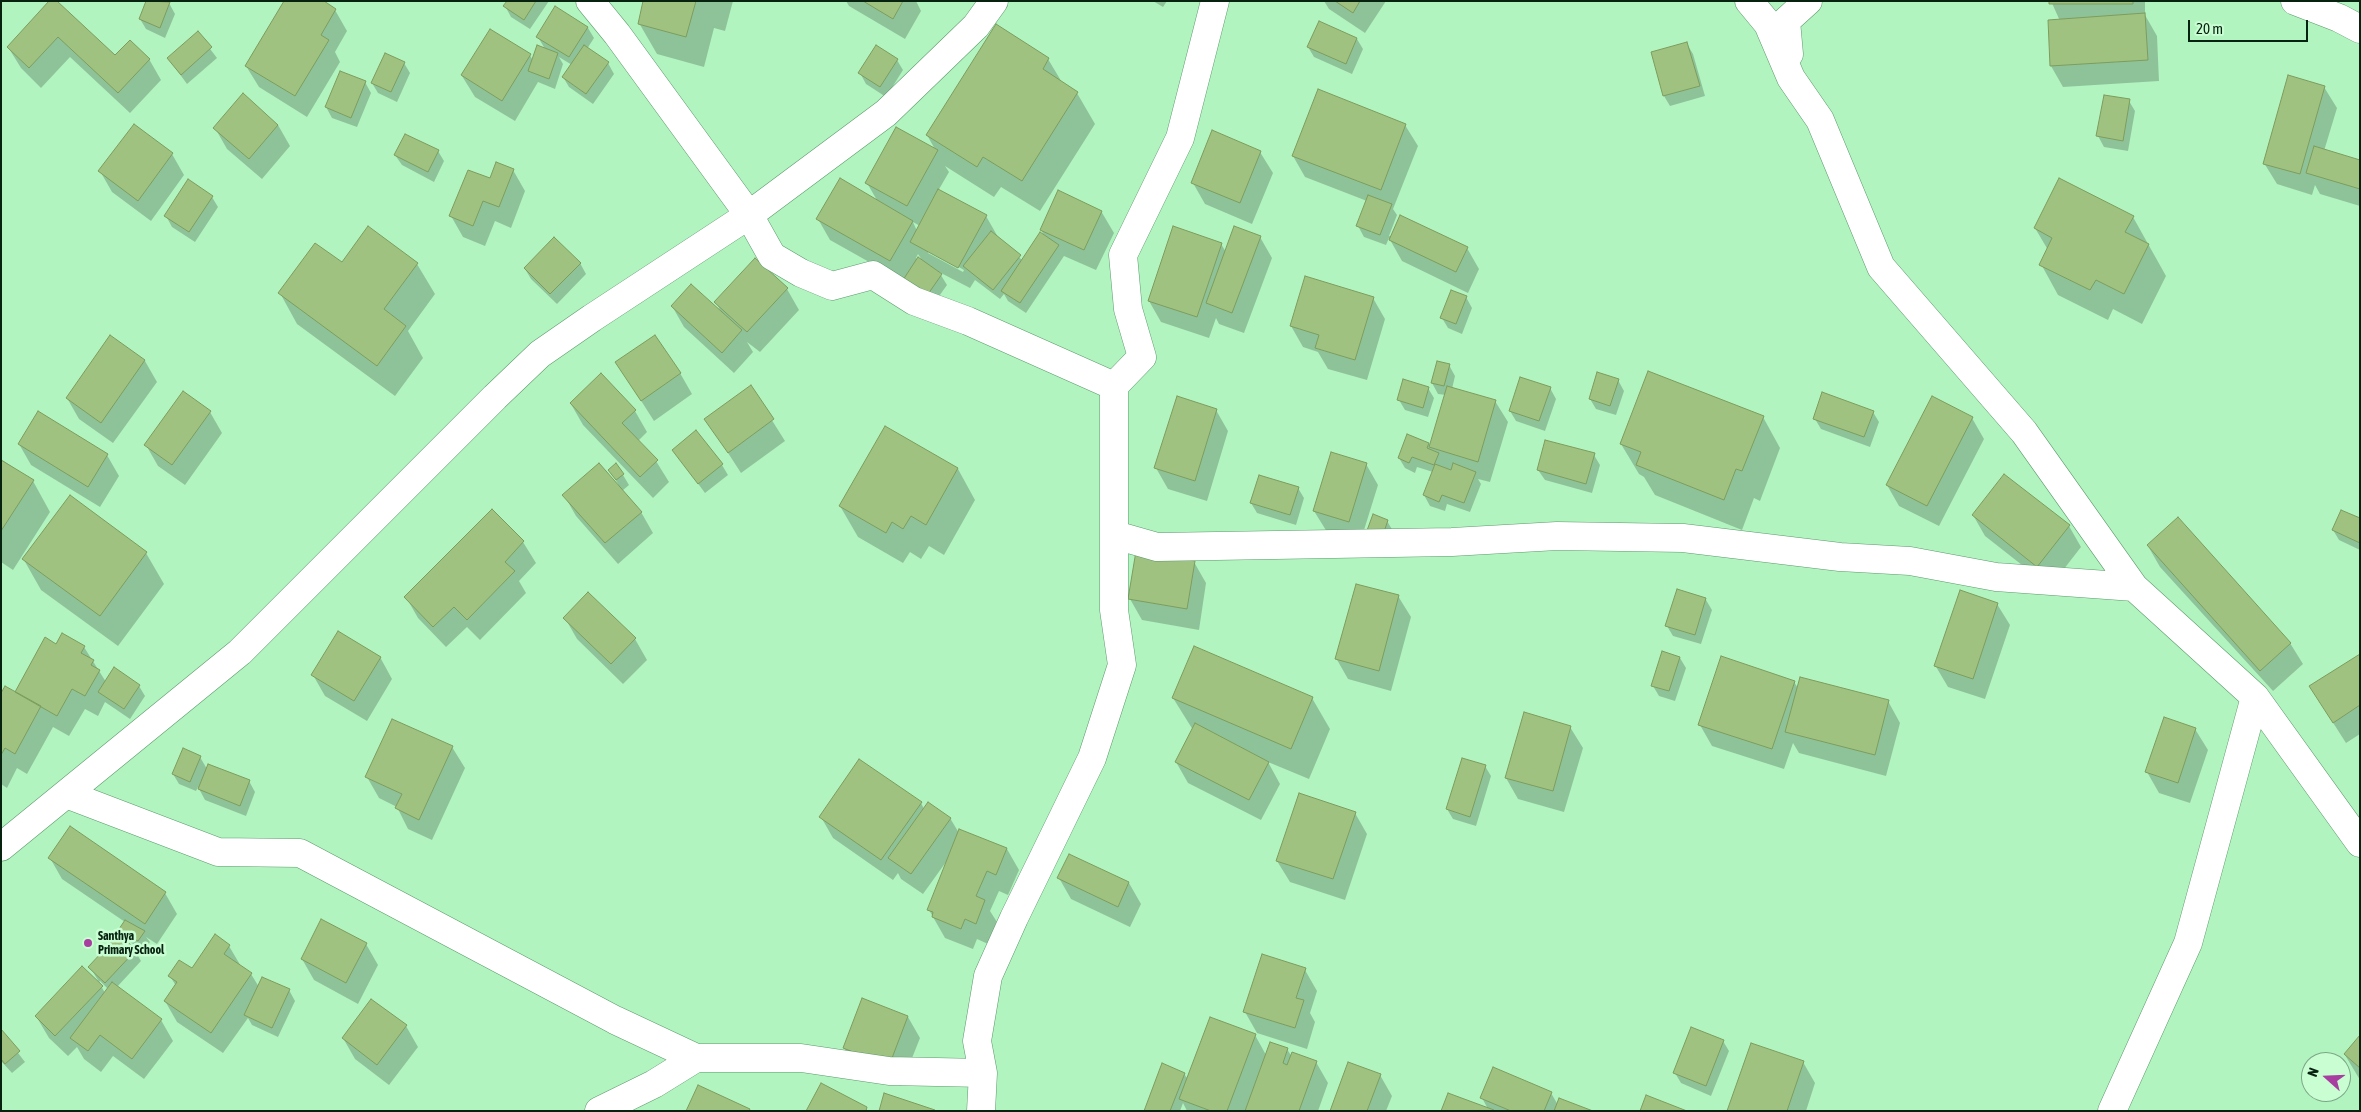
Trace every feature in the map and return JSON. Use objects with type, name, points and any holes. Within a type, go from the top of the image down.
[{"type":"street","points":[[590,1],[617,34],[749,215],[772,256],[802,273],[832,286],[873,275],[914,301],[968,321],[1114,386]]},
{"type":"street","points":[[1,847],[240,652],[540,354],[749,215],[886,114],[976,26],[994,1]]},
{"type":"street","points":[[981,1111],[983,1073],[977,1041],[988,976],[1014,918],[1092,758],[1122,665],[1114,610],[1114,386],[1142,357],[1128,310],[1123,255],[1180,138],[1216,1]]},
{"type":"street","points":[[1749,1],[1768,24],[1791,78],[1820,120],[1881,267],[2024,432],[2134,587],[2255,697],[2360,843]]},
{"type":"street","points":[[1791,78],[1786,21],[1808,1]]},
{"type":"street","points":[[2295,1],[2339,18],[2360,29]]},
{"type":"street","points":[[1115,535],[1157,548],[1452,542],[1557,536],[1683,538],[1840,557],[1910,561],[1996,577],[2134,587]]},
{"type":"street","points":[[2112,1111],[2188,943],[2255,697]]},
{"type":"street","points":[[66,794],[218,852],[300,853],[615,1020],[696,1058],[802,1058],[889,1071],[983,1073]]},
{"type":"street","points":[[600,1111],[654,1084],[696,1058]]},
{"type":"building","points":[[49,1],[57,1],[115,55],[130,40],[150,59],[118,93],[58,37],[29,68],[7,47]]},
{"type":"building","points":[[146,1],[170,2],[160,28],[139,19]]},
{"type":"building","points":[[284,1],[324,1],[336,9],[321,35],[329,40],[295,96],[245,66]]},
{"type":"building","points":[[507,1],[536,1],[524,20],[503,6]]},
{"type":"building","points":[[643,1],[696,1],[686,37],[638,24]]},
{"type":"building","points":[[863,1],[903,1],[893,19]]},
{"type":"building","points":[[1335,1],[1360,1],[1353,13]]},
{"type":"building","points":[[2049,1],[2133,1],[2133,4],[2049,4]]},
{"type":"building","points":[[555,6],[588,27],[569,57],[536,37]]},
{"type":"building","points":[[2145,13],[2148,60],[2050,66],[2048,20]]},
{"type":"building","points":[[1319,21],[1357,38],[1346,64],[1307,47]]},
{"type":"building","points":[[996,24],[1049,58],[1043,69],[1078,92],[1022,181],[983,157],[977,167],[926,135]]},
{"type":"building","points":[[490,29],[531,54],[502,101],[461,75]]},
{"type":"building","points":[[198,31],[212,47],[181,75],[167,58]]},
{"type":"building","points":[[1687,42],[1700,86],[1663,96],[1651,52]]},
{"type":"building","points":[[537,45],[558,53],[549,79],[528,71]]},
{"type":"building","points":[[584,45],[609,62],[586,94],[562,77]]},
{"type":"building","points":[[876,45],[898,59],[880,87],[858,73]]},
{"type":"building","points":[[385,53],[405,62],[391,92],[371,83]]},
{"type":"building","points":[[340,71],[366,81],[351,118],[325,107]]},
{"type":"building","points":[[2288,75],[2325,86],[2300,174],[2263,164]]},
{"type":"building","points":[[1318,89],[1406,124],[1381,190],[1292,156]]},
{"type":"building","points":[[243,93],[278,125],[249,159],[213,128]]},
{"type":"building","points":[[2104,95],[2130,99],[2123,141],[2096,136]]},
{"type":"building","points":[[134,124],[173,153],[138,201],[98,171]]},
{"type":"building","points":[[896,127],[938,150],[907,206],[865,183]]},
{"type":"building","points":[[1212,130],[1261,151],[1240,203],[1191,183]]},
{"type":"building","points":[[405,134],[439,150],[428,172],[394,155]]},
{"type":"building","points":[[2314,146],[2360,160],[2360,189],[2306,173]]},
{"type":"building","points":[[496,162],[514,169],[499,207],[483,201],[473,226],[449,216],[468,170],[490,178]]},
{"type":"building","points":[[840,178],[913,221],[890,261],[816,219]]},
{"type":"building","points":[[2059,178],[2134,216],[2125,232],[2149,244],[2124,294],[2096,280],[2090,290],[2039,265],[2052,238],[2034,228]]},
{"type":"building","points":[[188,179],[213,196],[189,232],[164,216]]},
{"type":"building","points":[[938,189],[987,215],[958,268],[910,242]]},
{"type":"building","points":[[1058,190],[1102,211],[1084,250],[1040,230]]},
{"type":"building","points":[[1368,195],[1392,204],[1380,235],[1356,226]]},
{"type":"building","points":[[1400,215],[1468,247],[1456,272],[1389,240]]},
{"type":"building","points":[[368,226],[418,263],[384,309],[406,326],[377,366],[278,293],[315,243],[342,262]]},
{"type":"building","points":[[1173,226],[1222,243],[1197,317],[1148,301]]},
{"type":"building","points":[[1234,226],[1261,236],[1232,313],[1206,303]]},
{"type":"building","points":[[991,231],[1021,255],[993,290],[963,266]]},
{"type":"building","points":[[1040,232],[1059,245],[1020,303],[1001,291]]},
{"type":"building","points":[[554,237],[581,263],[550,294],[524,268]]},
{"type":"building","points":[[918,257],[942,274],[926,297],[903,280]]},
{"type":"building","points":[[755,258],[788,288],[747,332],[714,302]]},
{"type":"building","points":[[1305,276],[1374,297],[1355,360],[1315,348],[1319,335],[1290,326]]},
{"type":"building","points":[[691,284],[742,330],[722,353],[671,306]]},
{"type":"building","points":[[1451,290],[1467,296],[1456,324],[1440,318]]},
{"type":"building","points":[[110,335],[145,360],[101,423],[66,398]]},
{"type":"building","points":[[655,335],[681,373],[641,401],[615,362]]},
{"type":"building","points":[[1437,361],[1450,364],[1444,386],[1431,383]]},
{"type":"building","points":[[1648,371],[1764,416],[1742,471],[1736,469],[1724,500],[1636,465],[1641,452],[1620,444]]},
{"type":"building","points":[[1597,372],[1619,379],[1610,406],[1589,399]]},
{"type":"building","points":[[601,373],[636,410],[622,423],[658,460],[640,477],[570,403]]},
{"type":"building","points":[[1520,377],[1551,387],[1539,421],[1509,411]]},
{"type":"building","points":[[1403,379],[1429,387],[1423,408],[1397,400]]},
{"type":"building","points":[[751,385],[774,419],[728,453],[704,419]]},
{"type":"building","points":[[1447,386],[1496,400],[1478,462],[1429,447]]},
{"type":"building","points":[[183,391],[211,411],[172,465],[144,445]]},
{"type":"building","points":[[1822,392],[1874,411],[1864,437],[1813,419]]},
{"type":"building","points":[[1177,396],[1217,409],[1195,481],[1154,468]]},
{"type":"building","points":[[1932,396],[1973,417],[1927,506],[1886,485]]},
{"type":"building","points":[[38,411],[108,454],[88,487],[18,444]]},
{"type":"building","points":[[885,426],[958,468],[926,525],[911,516],[903,529],[892,522],[886,533],[839,506]]},
{"type":"building","points":[[696,430],[723,464],[698,484],[672,450]]},
{"type":"building","points":[[1407,434],[1429,443],[1427,448],[1439,453],[1434,465],[1412,457],[1409,463],[1398,458]]},
{"type":"building","points":[[1545,440],[1595,453],[1586,484],[1537,470]]},
{"type":"building","points":[[1331,452],[1367,463],[1349,522],[1313,511]]},
{"type":"building","points":[[1,460],[34,480],[1,531]]},
{"type":"building","points":[[599,463],[642,512],[605,543],[562,495]]},
{"type":"building","points":[[616,463],[624,474],[616,480],[608,470]]},
{"type":"building","points":[[1453,463],[1476,472],[1464,503],[1442,495],[1439,502],[1423,495],[1435,464],[1451,470]]},
{"type":"building","points":[[2004,474],[2070,525],[2037,567],[1972,515]]},
{"type":"building","points":[[1259,475],[1299,487],[1290,515],[1250,503]]},
{"type":"building","points":[[70,495],[147,552],[100,616],[22,559]]},
{"type":"building","points":[[492,509],[524,541],[505,562],[515,571],[467,620],[454,607],[433,627],[404,597]]},
{"type":"building","points":[[2341,510],[2360,518],[2360,543],[2332,530]]},
{"type":"building","points":[[1373,514],[1388,520],[1381,541],[1365,536]]},
{"type":"building","points":[[2178,517],[2291,643],[2260,671],[2147,545]]},
{"type":"building","points":[[1136,551],[1195,561],[1187,609],[1128,599]]},
{"type":"building","points":[[1356,584],[1399,595],[1379,671],[1335,659]]},
{"type":"building","points":[[1677,589],[1706,598],[1695,635],[1665,626]]},
{"type":"building","points":[[1960,590],[1998,603],[1973,679],[1934,666]]},
{"type":"building","points":[[588,592],[636,638],[611,664],[563,618]]},
{"type":"building","points":[[338,631],[381,657],[354,701],[311,675]]},
{"type":"building","points":[[62,633],[85,646],[81,653],[94,660],[91,665],[100,670],[85,696],[72,689],[57,716],[15,692],[45,637],[56,644]]},
{"type":"building","points":[[1194,646],[1313,697],[1291,749],[1172,698]]},
{"type":"building","points":[[1662,651],[1680,657],[1669,691],[1651,686]]},
{"type":"building","points":[[2360,654],[2360,705],[2333,723],[2309,686]]},
{"type":"building","points":[[1721,656],[1795,681],[1772,749],[1698,725]]},
{"type":"building","points":[[114,667],[140,685],[124,709],[98,692]]},
{"type":"building","points":[[1800,677],[1889,700],[1875,755],[1785,732]]},
{"type":"building","points":[[5,686],[41,706],[15,754],[5,748],[1,755],[1,693]]},
{"type":"building","points":[[1524,712],[1571,726],[1553,791],[1505,778]]},
{"type":"building","points":[[2164,717],[2196,728],[2178,783],[2145,772]]},
{"type":"building","points":[[392,719],[453,746],[419,820],[395,808],[402,794],[365,777]]},
{"type":"building","points":[[1195,723],[1269,762],[1249,800],[1175,762]]},
{"type":"building","points":[[183,748],[201,756],[190,782],[172,774]]},
{"type":"building","points":[[1462,758],[1486,765],[1470,817],[1446,809]]},
{"type":"building","points":[[859,759],[922,802],[881,860],[819,817]]},
{"type":"building","points":[[208,764],[250,780],[240,806],[198,789]]},
{"type":"building","points":[[1299,793],[1356,812],[1333,879],[1276,861]]},
{"type":"building","points":[[928,802],[951,818],[911,874],[888,858]]},
{"type":"building","points":[[70,826],[166,892],[145,924],[48,858]]},
{"type":"building","points":[[959,829],[1007,848],[996,875],[987,871],[976,896],[985,900],[976,924],[965,919],[961,929],[932,917],[933,912],[927,910]]},
{"type":"building","points":[[1069,854],[1129,882],[1118,907],[1057,878]]},
{"type":"building","points":[[321,919],[367,943],[346,983],[301,959]]},
{"type":"building","points":[[125,920],[145,931],[138,941],[119,929]]},
{"type":"building","points":[[119,934],[136,950],[105,983],[88,967]]},
{"type":"building","points":[[215,934],[230,945],[224,954],[252,973],[211,1033],[164,1001],[177,982],[168,976],[179,960],[192,968]]},
{"type":"building","points":[[1262,954],[1306,968],[1296,998],[1304,1000],[1295,1028],[1243,1012]]},
{"type":"building","points":[[82,966],[103,986],[55,1036],[35,1016]]},
{"type":"building","points":[[262,977],[290,989],[272,1028],[244,1015]]},
{"type":"building","points":[[112,982],[162,1019],[132,1059],[100,1035],[88,1051],[70,1038]]},
{"type":"building","points":[[862,998],[908,1016],[889,1066],[843,1048]]},
{"type":"building","points":[[371,999],[407,1025],[377,1065],[342,1038]]},
{"type":"building","points":[[1210,1017],[1256,1034],[1227,1111],[1211,1111],[1179,1099]]},
{"type":"building","points":[[1691,1027],[1724,1040],[1706,1086],[1673,1073]]},
{"type":"building","points":[[1,1029],[20,1051],[5,1064],[1,1059]]},
{"type":"building","points":[[2360,1035],[2360,1068],[2351,1060],[2351,1052],[2346,1052]]},
{"type":"building","points":[[1270,1042],[1288,1048],[1283,1063],[1287,1065],[1292,1052],[1317,1061],[1299,1111],[1245,1111]]},
{"type":"building","points":[[1751,1043],[1804,1061],[1787,1111],[1727,1111]]},
{"type":"building","points":[[1348,1062],[1381,1074],[1367,1111],[1330,1111]]},
{"type":"building","points":[[1162,1063],[1185,1073],[1170,1111],[1144,1111]]},
{"type":"building","points":[[1493,1067],[1552,1092],[1544,1111],[1511,1111],[1480,1098]]},
{"type":"building","points":[[821,1083],[867,1107],[866,1111],[806,1111]]},
{"type":"building","points":[[698,1085],[750,1109],[749,1111],[686,1111]]},
{"type":"building","points":[[884,1093],[935,1110],[879,1111]]},
{"type":"building","points":[[1448,1093],[1494,1110],[1441,1111]]},
{"type":"building","points":[[1646,1095],[1687,1111],[1640,1111]]},
{"type":"building","points":[[1559,1098],[1593,1111],[1554,1111]]},
{"type":"place","name":"Santhya Primary School","points":[[88,943]]}]
